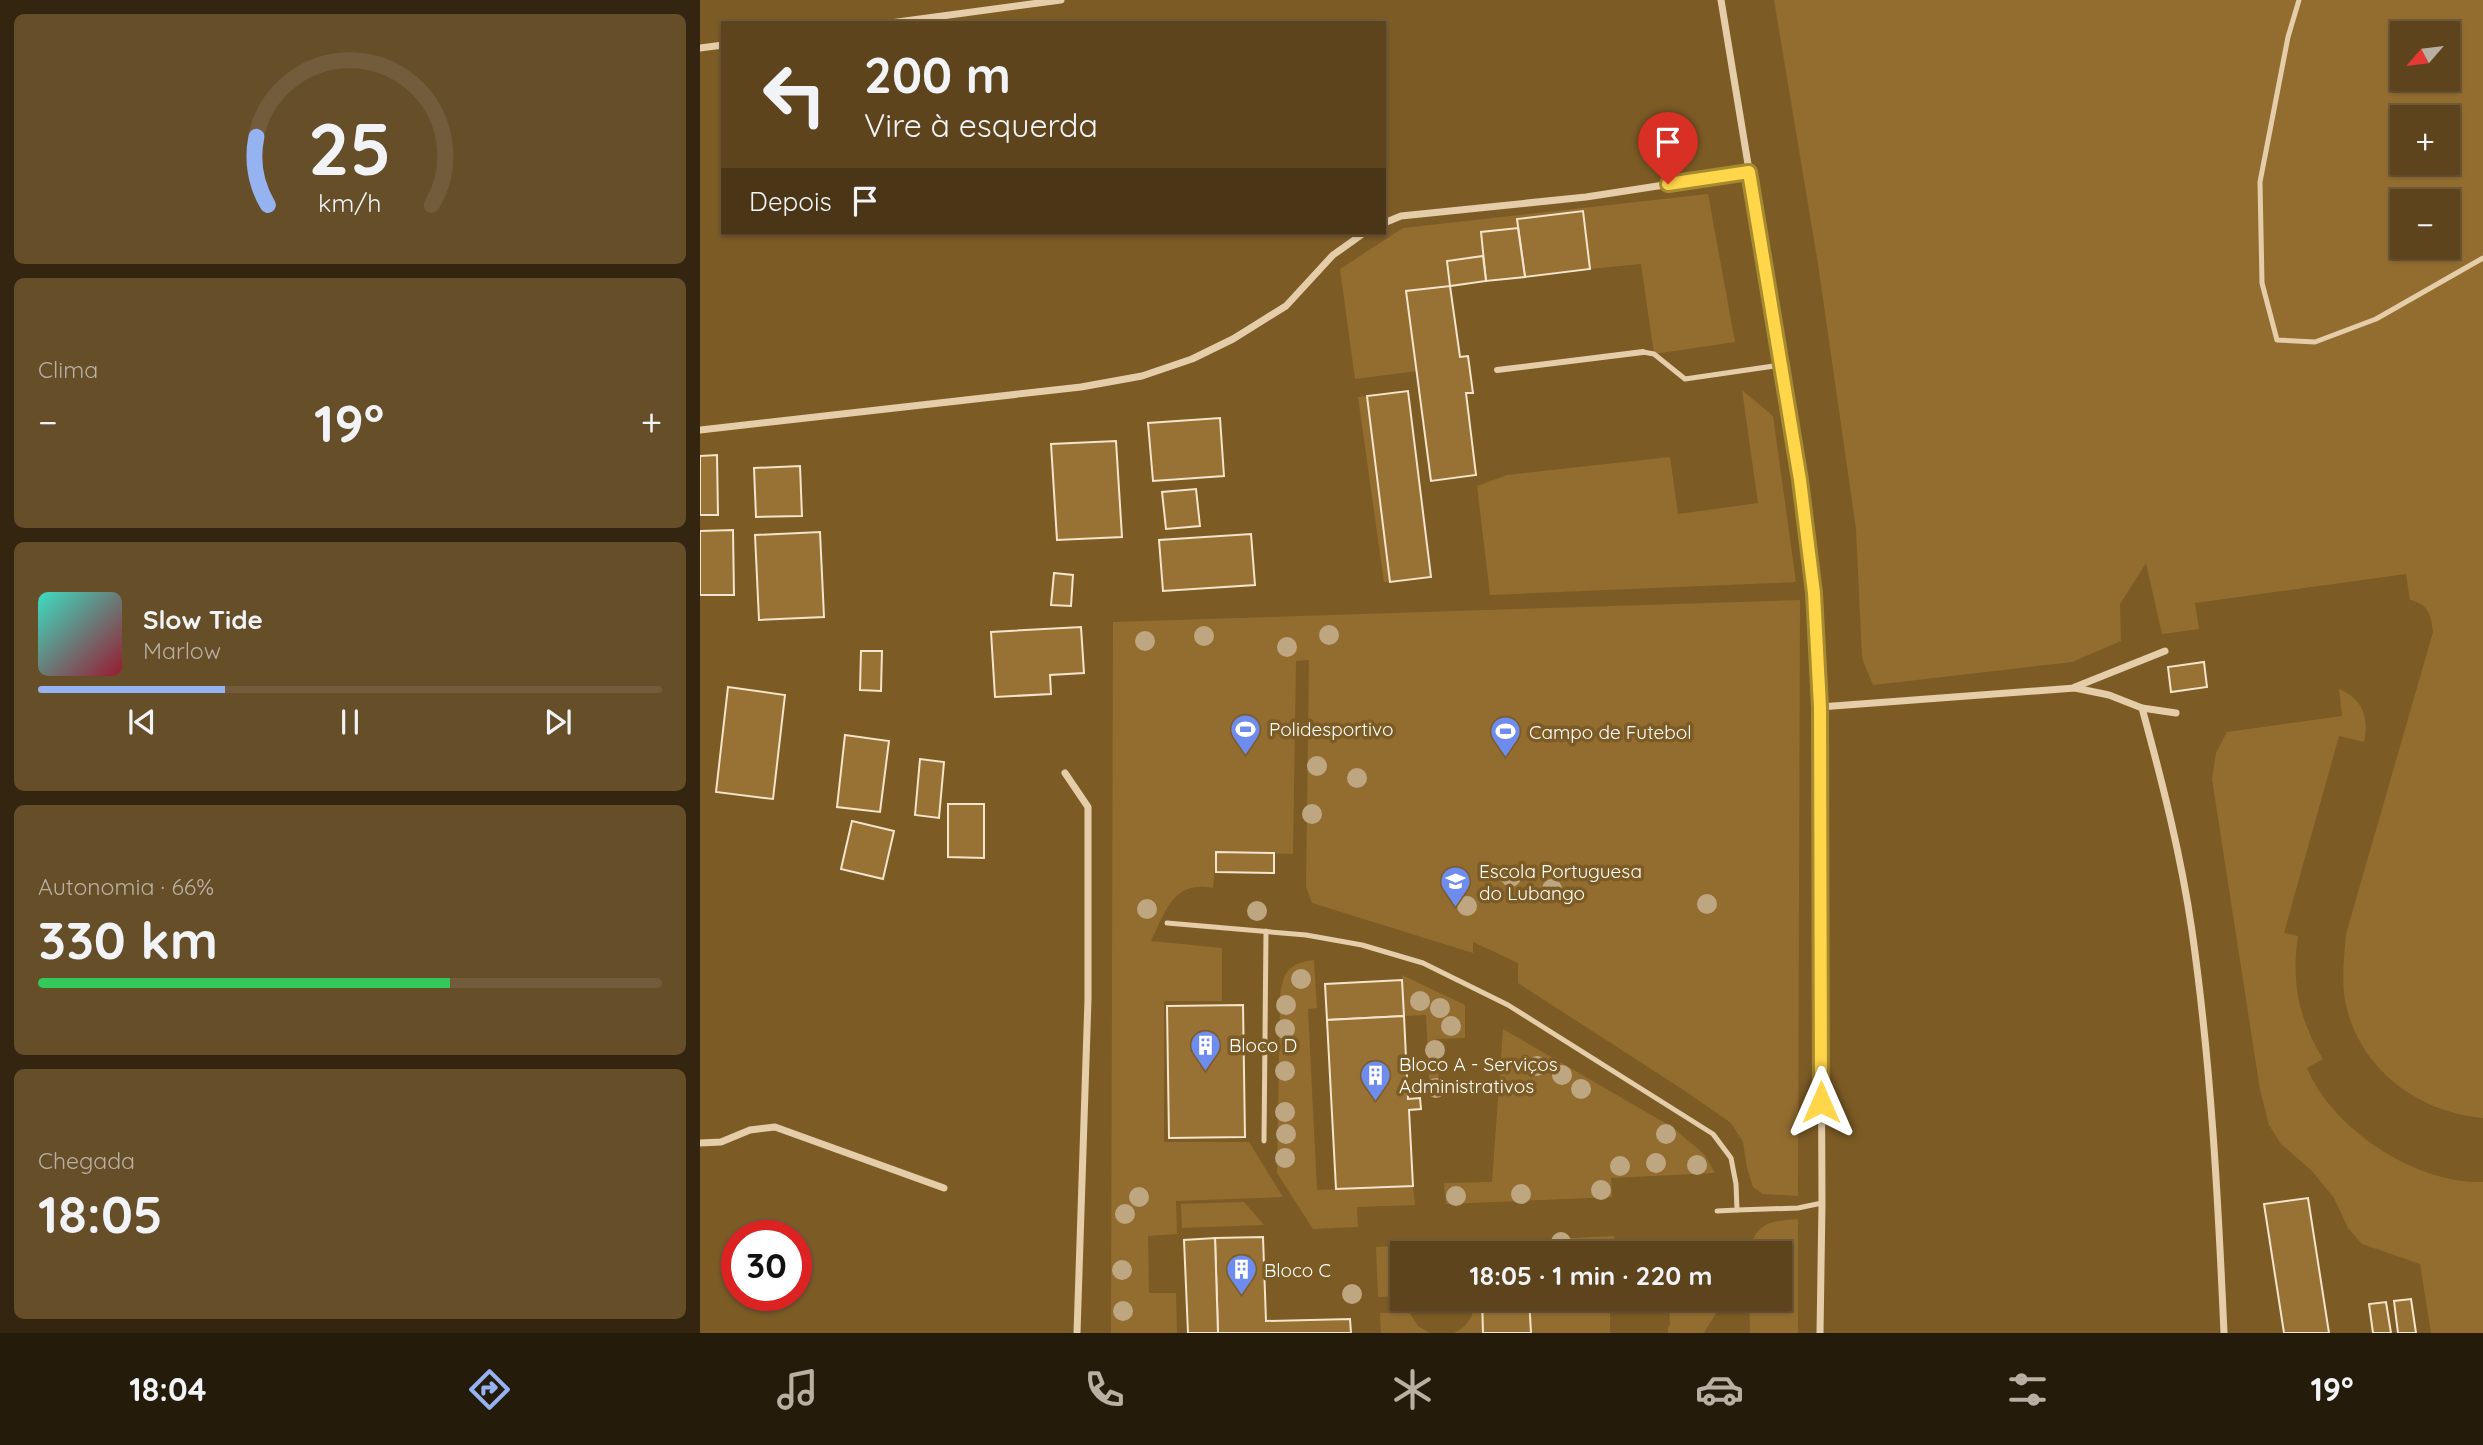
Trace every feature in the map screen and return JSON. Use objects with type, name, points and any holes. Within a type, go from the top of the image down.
[{"type":"street","points":[[905,21],[1060,0]]},
{"type":"street","points":[[1721,0],[1800,480],[1814,593],[1820,707],[1822,1203],[1819,1333]]},
{"type":"street","points":[[700,48],[721,45]]},
{"type":"street","points":[[1386,222],[1401,216],[1586,197],[1749,172]]},
{"type":"street","points":[[700,430],[1081,387],[1142,376],[1213,349],[1286,306],[1333,255],[1361,235]]},
{"type":"street","points":[[1497,370],[1643,352]]},
{"type":"street","points":[[2075,688],[2130,663],[2165,651]]},
{"type":"street","points":[[1820,707],[2075,688],[2109,695],[2142,708],[2176,713]]},
{"type":"street","points":[[2142,708],[2171,816],[2192,929],[2210,1077],[2224,1333]]},
{"type":"street","points":[[1065,773],[1088,807],[1088,999],[1077,1333]]},
{"type":"street","points":[[700,1143],[721,1142],[750,1130],[775,1127],[944,1188]]},
{"type":"lane","points":[[2299,0],[2288,37],[2260,182],[2262,283],[2277,340],[2315,342],[2375,319],[2483,258]]},
{"type":"lane","points":[[1643,352],[1654,354],[1685,379],[1781,365]]},
{"type":"lane","points":[[1167,923],[1306,935],[1362,945],[1423,963],[1508,1005],[1713,1135],[1731,1158],[1737,1185],[1737,1210]]},
{"type":"lane","points":[[1264,1141],[1266,931]]},
{"type":"lane","points":[[1717,1211],[1798,1208],[1822,1203]]},
{"type":"shaded area","points":[[1774,0],[2483,0],[2483,1118],[2436,1107],[2396,1084],[2379,1068],[2365,1049],[2354,1028],[2344,997],[2346,934],[2433,632],[2428,611],[2421,604],[2410,600],[2406,574],[2195,603],[2199,629],[2162,634],[2146,563],[2120,604],[2121,641],[2072,662],[1873,685],[1862,658],[1856,529],[1818,264]]},
{"type":"shaded area","points":[[1708,194],[1735,342],[1654,354],[1641,264],[1590,269],[1583,211],[1518,228],[1481,232],[1483,256],[1447,261],[1450,286],[1406,291],[1417,371],[1355,379],[1340,269],[1403,228]]},
{"type":"shaded area","points":[[1742,390],[1773,416],[1796,582],[1490,595],[1477,486],[1507,475],[1670,457],[1678,514],[1758,503]]},
{"type":"shaded area","points":[[1367,396],[1390,582],[1384,582],[1358,397]]},
{"type":"shaded area","points":[[1800,600],[1798,1196],[1763,1194],[1753,1187],[1743,1142],[1731,1123],[1518,983],[1518,963],[1473,942],[1473,953],[1312,903],[1306,887],[1309,660],[1296,661],[1293,854],[1216,852],[1213,888],[1199,887],[1180,893],[1167,909],[1151,941],[1222,948],[1222,1001],[1164,1001],[1164,1142],[1249,1142],[1283,1197],[1176,1201],[1177,1234],[1148,1236],[1149,1293],[1176,1293],[1177,1333],[1111,1333],[1113,622]]},
{"type":"shaded area","points":[[2339,689],[2354,698],[2362,710],[2366,725],[2364,742],[2339,736],[2284,933],[2298,936],[2296,969],[2299,1000],[2308,1030],[2323,1059],[2307,1068],[2319,1091],[2336,1112],[2356,1132],[2380,1149],[2431,1174],[2483,1182],[2483,1333],[2431,1333],[2420,1264],[2362,1244],[2348,1228],[2334,1198],[2312,1171],[2281,1144],[2269,1125],[2260,1090],[2212,779],[2216,753],[2227,732],[2342,716]]},
{"type":"shaded area","points":[[1314,960],[1317,1008],[1308,1009],[1317,1190],[1413,1186],[1415,1205],[1357,1207],[1358,1227],[1313,1229],[1277,1173],[1281,988],[1285,975],[1293,966]]},
{"type":"shaded area","points":[[1402,975],[1465,1005],[1465,1038],[1436,1039],[1440,1096],[1430,1096],[1426,1015],[1404,1016]]},
{"type":"shaded area","points":[[1503,1029],[1672,1127],[1704,1154],[1715,1173],[1611,1178],[1612,1197],[1446,1204],[1444,1183],[1492,1182]]},
{"type":"shaded area","points":[[1244,1202],[1264,1225],[1182,1228],[1181,1204]]},
{"type":"shaded area","points":[[1798,1219],[1798,1333],[1750,1333],[1749,1311],[1792,1311],[1792,1241],[1753,1241],[1760,1229],[1780,1221]]},
{"type":"shaded area","points":[[1614,1236],[1614,1241],[1510,1241]]},
{"type":"shaded area","points":[[1390,1246],[1390,1296],[1378,1297],[1376,1247]]},
{"type":"shaded area","points":[[1473,1311],[1482,1311],[1483,1333],[1454,1333],[1464,1327]]},
{"type":"shaded area","points":[[1530,1311],[1610,1311],[1610,1333],[1531,1333]]},
{"type":"shaded area","points":[[1669,1311],[1717,1311],[1704,1333],[1668,1333]]},
{"type":"shaded area","points":[[1409,1312],[1418,1326],[1430,1333],[1381,1333],[1380,1313]]},
{"type":"building","points":[[1583,211],[1590,269],[1525,277],[1517,219]]},
{"type":"building","points":[[1518,228],[1525,277],[1486,281],[1481,232]]},
{"type":"building","points":[[1483,256],[1486,281],[1450,286],[1447,261]]},
{"type":"building","points":[[1450,286],[1460,357],[1468,356],[1473,393],[1466,393],[1476,475],[1431,481],[1406,291]]},
{"type":"building","points":[[1408,391],[1431,577],[1390,582],[1367,396]]},
{"type":"building","points":[[1220,418],[1224,476],[1153,481],[1148,423]]},
{"type":"building","points":[[1116,441],[1122,537],[1057,540],[1051,444]]},
{"type":"building","points":[[717,455],[718,515],[700,515],[700,456]]},
{"type":"building","points":[[800,466],[802,516],[756,517],[754,468]]},
{"type":"building","points":[[1196,489],[1200,526],[1166,529],[1162,492]]},
{"type":"building","points":[[733,530],[734,595],[700,595],[700,531]]},
{"type":"building","points":[[820,532],[824,617],[759,620],[755,535]]},
{"type":"building","points":[[1251,534],[1255,585],[1163,591],[1159,540]]},
{"type":"building","points":[[1054,573],[1073,575],[1071,606],[1051,605]]},
{"type":"building","points":[[1081,627],[1084,673],[1050,675],[1051,694],[995,697],[991,632]]},
{"type":"building","points":[[861,651],[882,651],[881,691],[860,690]]},
{"type":"building","points":[[2204,662],[2207,687],[2171,692],[2168,667]]},
{"type":"building","points":[[728,687],[785,695],[773,799],[716,792]]},
{"type":"building","points":[[845,735],[889,741],[880,812],[837,807]]},
{"type":"building","points":[[920,759],[944,762],[939,818],[915,815]]},
{"type":"building","points":[[948,804],[984,804],[984,858],[948,857]]},
{"type":"building","points":[[852,821],[894,831],[883,879],[841,869]]},
{"type":"building","points":[[1216,852],[1274,853],[1274,873],[1216,872]]},
{"type":"building","points":[[1402,980],[1404,1016],[1327,1020],[1325,984]]},
{"type":"building","name":"Bloco D","points":[[1243,1005],[1245,1137],[1169,1138],[1167,1006]]},
{"type":"building","name":"Bloco A - Serviços Administrativos","points":[[1404,1016],[1408,1099],[1420,1098],[1421,1109],[1409,1110],[1413,1186],[1336,1189],[1327,1020]]},
{"type":"building","points":[[2308,1198],[2329,1333],[2284,1333],[2264,1204]]},
{"type":"building","name":"Bloco C","points":[[1263,1237],[1266,1321],[1350,1319],[1351,1333],[1218,1333],[1215,1238]]},
{"type":"building","points":[[1215,1238],[1218,1333],[1188,1333],[1184,1240]]},
{"type":"building","points":[[2411,1299],[2416,1333],[2398,1333],[2394,1301]]},
{"type":"building","points":[[2386,1302],[2391,1333],[2373,1333],[2369,1304]]},
{"type":"building","points":[[1482,1311],[1530,1311],[1531,1333],[1483,1333]]},
{"type":"place","name":"Polidesportivo","points":[[1246,756]]},
{"type":"place","name":"Campo de Futebol","points":[[1506,759]]},
{"type":"place","name":"Escola Portuguesa do Lubango","points":[[1456,909]]},
{"type":"place","name":"Bloco D","points":[[1206,1072]]},
{"type":"place","name":"Bloco A - Serviços Administrativos","points":[[1376,1102]]},
{"type":"place","name":"Bloco C","points":[[1241,1297]]},
{"type":"route","points":[[1668,184],[1749,172],[1800,480],[1814,593],[1820,707],[1821,1102]]}]
